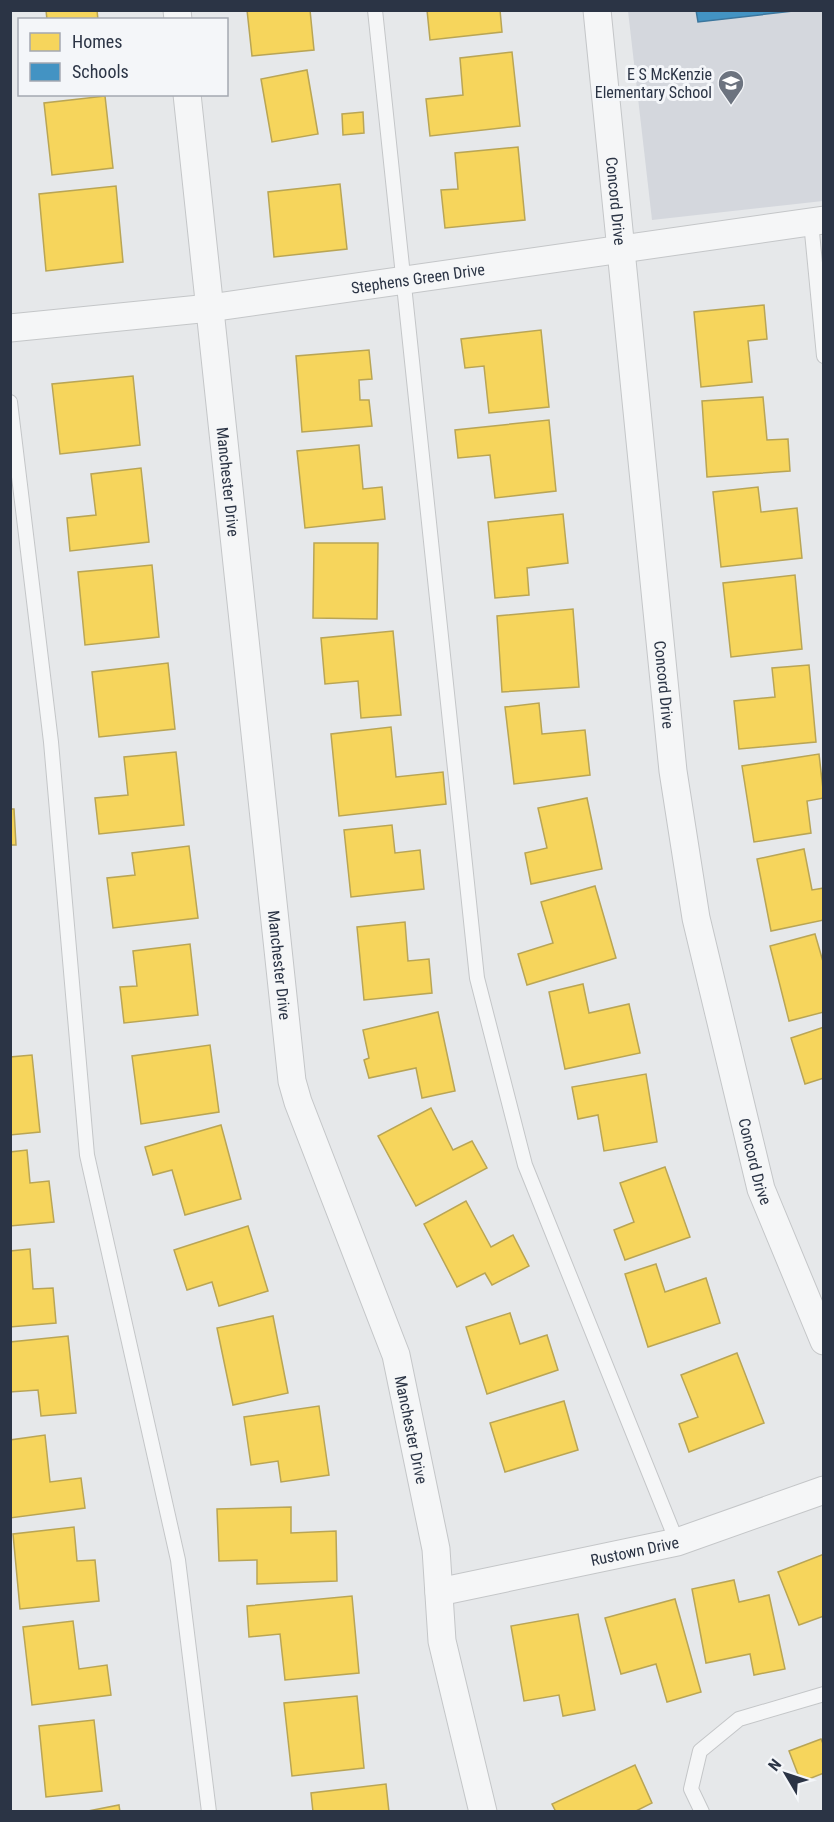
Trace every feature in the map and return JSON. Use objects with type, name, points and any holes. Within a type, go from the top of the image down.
[{"type":"street","name":"Concord Drive","points":[[597,10],[608,99],[620,248],[673,771],[696,918],[761,1189],[824,1341]]},
{"type":"street","name":"Manchester Drive","points":[[187,96],[292,1081],[396,1355],[436,1550],[442,1641],[483,1812]]},
{"type":"street","name":"Stephens Green Drive","points":[[10,328],[210,308],[818,221]]},
{"type":"street","name":"Rustown Drive","points":[[439,1592],[677,1542],[824,1490]]},
{"type":"lane","points":[[375,10],[477,978],[525,1165],[677,1542]]},
{"type":"lane","points":[[818,221],[824,356]]},
{"type":"lane","points":[[10,402],[51,742],[87,1155],[178,1560],[209,1812]]},
{"type":"lane","points":[[702,1812],[691,1789],[700,1751],[739,1719],[824,1694]]},
{"type":"shaded area","name":"E S McKenzie Elementary School","points":[[628,11],[823,11],[823,201],[652,220]]},
{"type":"building: Homes","points":[[46,10],[97,10],[98,18],[47,18]]},
{"type":"building: Homes","points":[[247,10],[310,10],[314,50],[252,56]]},
{"type":"building: Homes","points":[[427,10],[500,10],[502,32],[430,40]]},
{"type":"building: Homes","points":[[512,52],[520,126],[430,136],[426,99],[463,95],[460,58]]},
{"type":"building: Homes","points":[[307,70],[318,134],[272,142],[261,79]]},
{"type":"building: Homes","points":[[105,96],[113,168],[52,175],[44,103]]},
{"type":"building: Homes","points":[[363,112],[364,133],[343,135],[342,114]]},
{"type":"building: Homes","points":[[518,147],[525,220],[445,228],[441,190],[458,189],[455,153]]},
{"type":"building: Homes","points":[[340,184],[347,249],[274,257],[268,192]]},
{"type":"building: Homes","points":[[116,186],[123,262],[46,271],[39,194]]},
{"type":"building: Homes","points":[[764,305],[767,339],[748,341],[752,382],[701,387],[694,312]]},
{"type":"building: Homes","points":[[541,330],[549,407],[489,413],[484,366],[465,368],[461,339]]},
{"type":"building: Homes","points":[[369,350],[372,379],[359,380],[360,400],[369,400],[372,426],[302,432],[296,356]]},
{"type":"building: Homes","points":[[133,376],[140,445],[60,454],[52,384]]},
{"type":"building: Homes","points":[[763,397],[767,440],[788,439],[790,471],[707,477],[702,401]]},
{"type":"building: Homes","points":[[549,420],[556,491],[495,498],[490,455],[458,458],[455,430]]},
{"type":"building: Homes","points":[[359,445],[363,489],[382,487],[385,519],[305,528],[297,451]]},
{"type":"building: Homes","points":[[141,468],[149,542],[70,551],[67,518],[96,515],[91,474]]},
{"type":"building: Homes","points":[[758,487],[761,512],[797,508],[802,558],[721,567],[713,492]]},
{"type":"building: Homes","points":[[563,514],[568,563],[527,568],[529,595],[495,598],[488,522]]},
{"type":"building: Homes","points":[[314,543],[378,543],[377,619],[313,618]]},
{"type":"building: Homes","points":[[152,565],[159,637],[85,645],[78,572]]},
{"type":"building: Homes","points":[[795,575],[802,649],[731,657],[723,583]]},
{"type":"building: Homes","points":[[573,609],[579,687],[502,692],[497,616]]},
{"type":"building: Homes","points":[[393,631],[401,715],[361,718],[358,681],[325,684],[321,638]]},
{"type":"building: Homes","points":[[168,663],[175,729],[99,737],[92,672]]},
{"type":"building: Homes","points":[[809,665],[816,742],[739,749],[734,701],[775,697],[772,668]]},
{"type":"building: Homes","points":[[539,703],[542,734],[585,730],[590,775],[514,784],[505,707]]},
{"type":"building: Homes","points":[[391,727],[396,777],[443,772],[446,804],[339,816],[331,734]]},
{"type":"building: Homes","points":[[176,752],[184,825],[99,834],[95,798],[128,795],[124,757]]},
{"type":"building: Homes","points":[[819,754],[824,798],[807,801],[811,833],[754,842],[742,766]]},
{"type":"building: Homes","points":[[587,798],[602,869],[531,884],[525,853],[547,848],[538,808]]},
{"type":"building: Homes","points":[[10,809],[14,809],[16,845],[10,845]]},
{"type":"building: Homes","points":[[392,825],[395,853],[420,850],[424,889],[351,897],[344,830]]},
{"type":"building: Homes","points":[[189,846],[198,918],[113,928],[107,878],[135,875],[132,853]]},
{"type":"building: Homes","points":[[804,849],[812,890],[824,888],[824,920],[771,931],[757,859]]},
{"type":"building: Homes","points":[[595,886],[616,958],[527,985],[518,954],[553,943],[541,902]]},
{"type":"building: Homes","points":[[405,922],[408,961],[429,959],[432,993],[364,1000],[357,927]]},
{"type":"building: Homes","points":[[815,934],[824,965],[824,1012],[789,1021],[770,946]]},
{"type":"building: Homes","points":[[190,944],[198,1015],[124,1023],[120,987],[137,986],[133,951]]},
{"type":"building: Homes","points":[[583,984],[589,1013],[629,1004],[640,1053],[565,1069],[549,992]]},
{"type":"building: Homes","points":[[438,1012],[455,1091],[422,1098],[416,1068],[369,1078],[364,1060],[369,1058],[363,1030]]},
{"type":"building: Homes","points":[[824,1027],[824,1078],[805,1084],[791,1038]]},
{"type":"building: Homes","points":[[210,1045],[219,1112],[141,1124],[132,1056]]},
{"type":"building: Homes","points":[[32,1055],[40,1132],[10,1135],[10,1057]]},
{"type":"building: Homes","points":[[646,1074],[657,1142],[604,1151],[598,1115],[578,1119],[572,1087]]},
{"type":"building: Homes","points":[[431,1108],[453,1150],[472,1141],[487,1168],[416,1206],[378,1136]]},
{"type":"building: Homes","points":[[221,1125],[241,1199],[185,1215],[172,1170],[153,1175],[145,1147]]},
{"type":"building: Homes","points":[[27,1150],[30,1183],[49,1181],[54,1222],[10,1226],[10,1152]]},
{"type":"building: Homes","points":[[665,1167],[690,1237],[625,1260],[614,1230],[634,1222],[620,1183]]},
{"type":"building: Homes","points":[[466,1201],[491,1247],[513,1235],[529,1266],[492,1285],[485,1273],[457,1287],[424,1224]]},
{"type":"building: Homes","points":[[248,1226],[268,1291],[219,1306],[212,1282],[187,1290],[174,1250]]},
{"type":"building: Homes","points":[[30,1249],[33,1289],[53,1288],[56,1323],[10,1327],[10,1251]]},
{"type":"building: Homes","points":[[656,1264],[665,1292],[706,1278],[720,1323],[648,1347],[625,1274]]},
{"type":"building: Homes","points":[[510,1313],[520,1344],[547,1335],[558,1370],[487,1394],[466,1327]]},
{"type":"building: Homes","points":[[273,1316],[288,1393],[233,1405],[217,1328]]},
{"type":"building: Homes","points":[[68,1336],[76,1413],[41,1416],[38,1390],[10,1392],[10,1342]]},
{"type":"building: Homes","points":[[737,1353],[764,1423],[689,1452],[679,1424],[698,1417],[681,1375]]},
{"type":"building: Homes","points":[[564,1401],[578,1450],[505,1472],[490,1423]]},
{"type":"building: Homes","points":[[319,1406],[329,1475],[281,1482],[278,1461],[251,1465],[244,1417]]},
{"type":"building: Homes","points":[[45,1435],[50,1482],[81,1478],[85,1508],[10,1518],[10,1440]]},
{"type":"building: Homes","points":[[291,1507],[291,1533],[336,1531],[337,1581],[257,1584],[257,1560],[219,1561],[217,1509]]},
{"type":"building: Homes","points":[[74,1527],[77,1561],[95,1560],[99,1601],[20,1609],[13,1534]]},
{"type":"building: Homes","points":[[824,1554],[824,1616],[799,1625],[778,1572]]},
{"type":"building: Homes","points":[[734,1580],[739,1602],[769,1595],[785,1669],[754,1675],[750,1654],[706,1663],[692,1589]]},
{"type":"building: Homes","points":[[352,1596],[359,1673],[285,1680],[280,1634],[249,1637],[247,1606]]},
{"type":"building: Homes","points":[[675,1599],[701,1692],[667,1702],[656,1664],[621,1674],[605,1618]]},
{"type":"building: Homes","points":[[578,1614],[595,1710],[563,1716],[559,1695],[524,1701],[511,1626]]},
{"type":"building: Homes","points":[[73,1621],[79,1669],[107,1665],[111,1695],[32,1705],[23,1627]]},
{"type":"building: Homes","points":[[357,1696],[364,1768],[292,1776],[284,1703]]},
{"type":"building: Homes","points":[[94,1720],[102,1791],[46,1797],[39,1726]]},
{"type":"building: Homes","points":[[821,1739],[824,1746],[824,1773],[801,1782],[789,1751]]},
{"type":"building: Homes","points":[[635,1765],[652,1803],[634,1812],[556,1812],[552,1804]]},
{"type":"building: Homes","points":[[386,1784],[389,1812],[313,1812],[311,1793]]},
{"type":"building: Homes","points":[[119,1805],[120,1812],[83,1812]]},
{"type":"building: Schools","points":[[696,10],[802,10],[698,22]]},
{"type":"place","name":"E S McKenzie Elementary School","points":[[731,106]]}]
